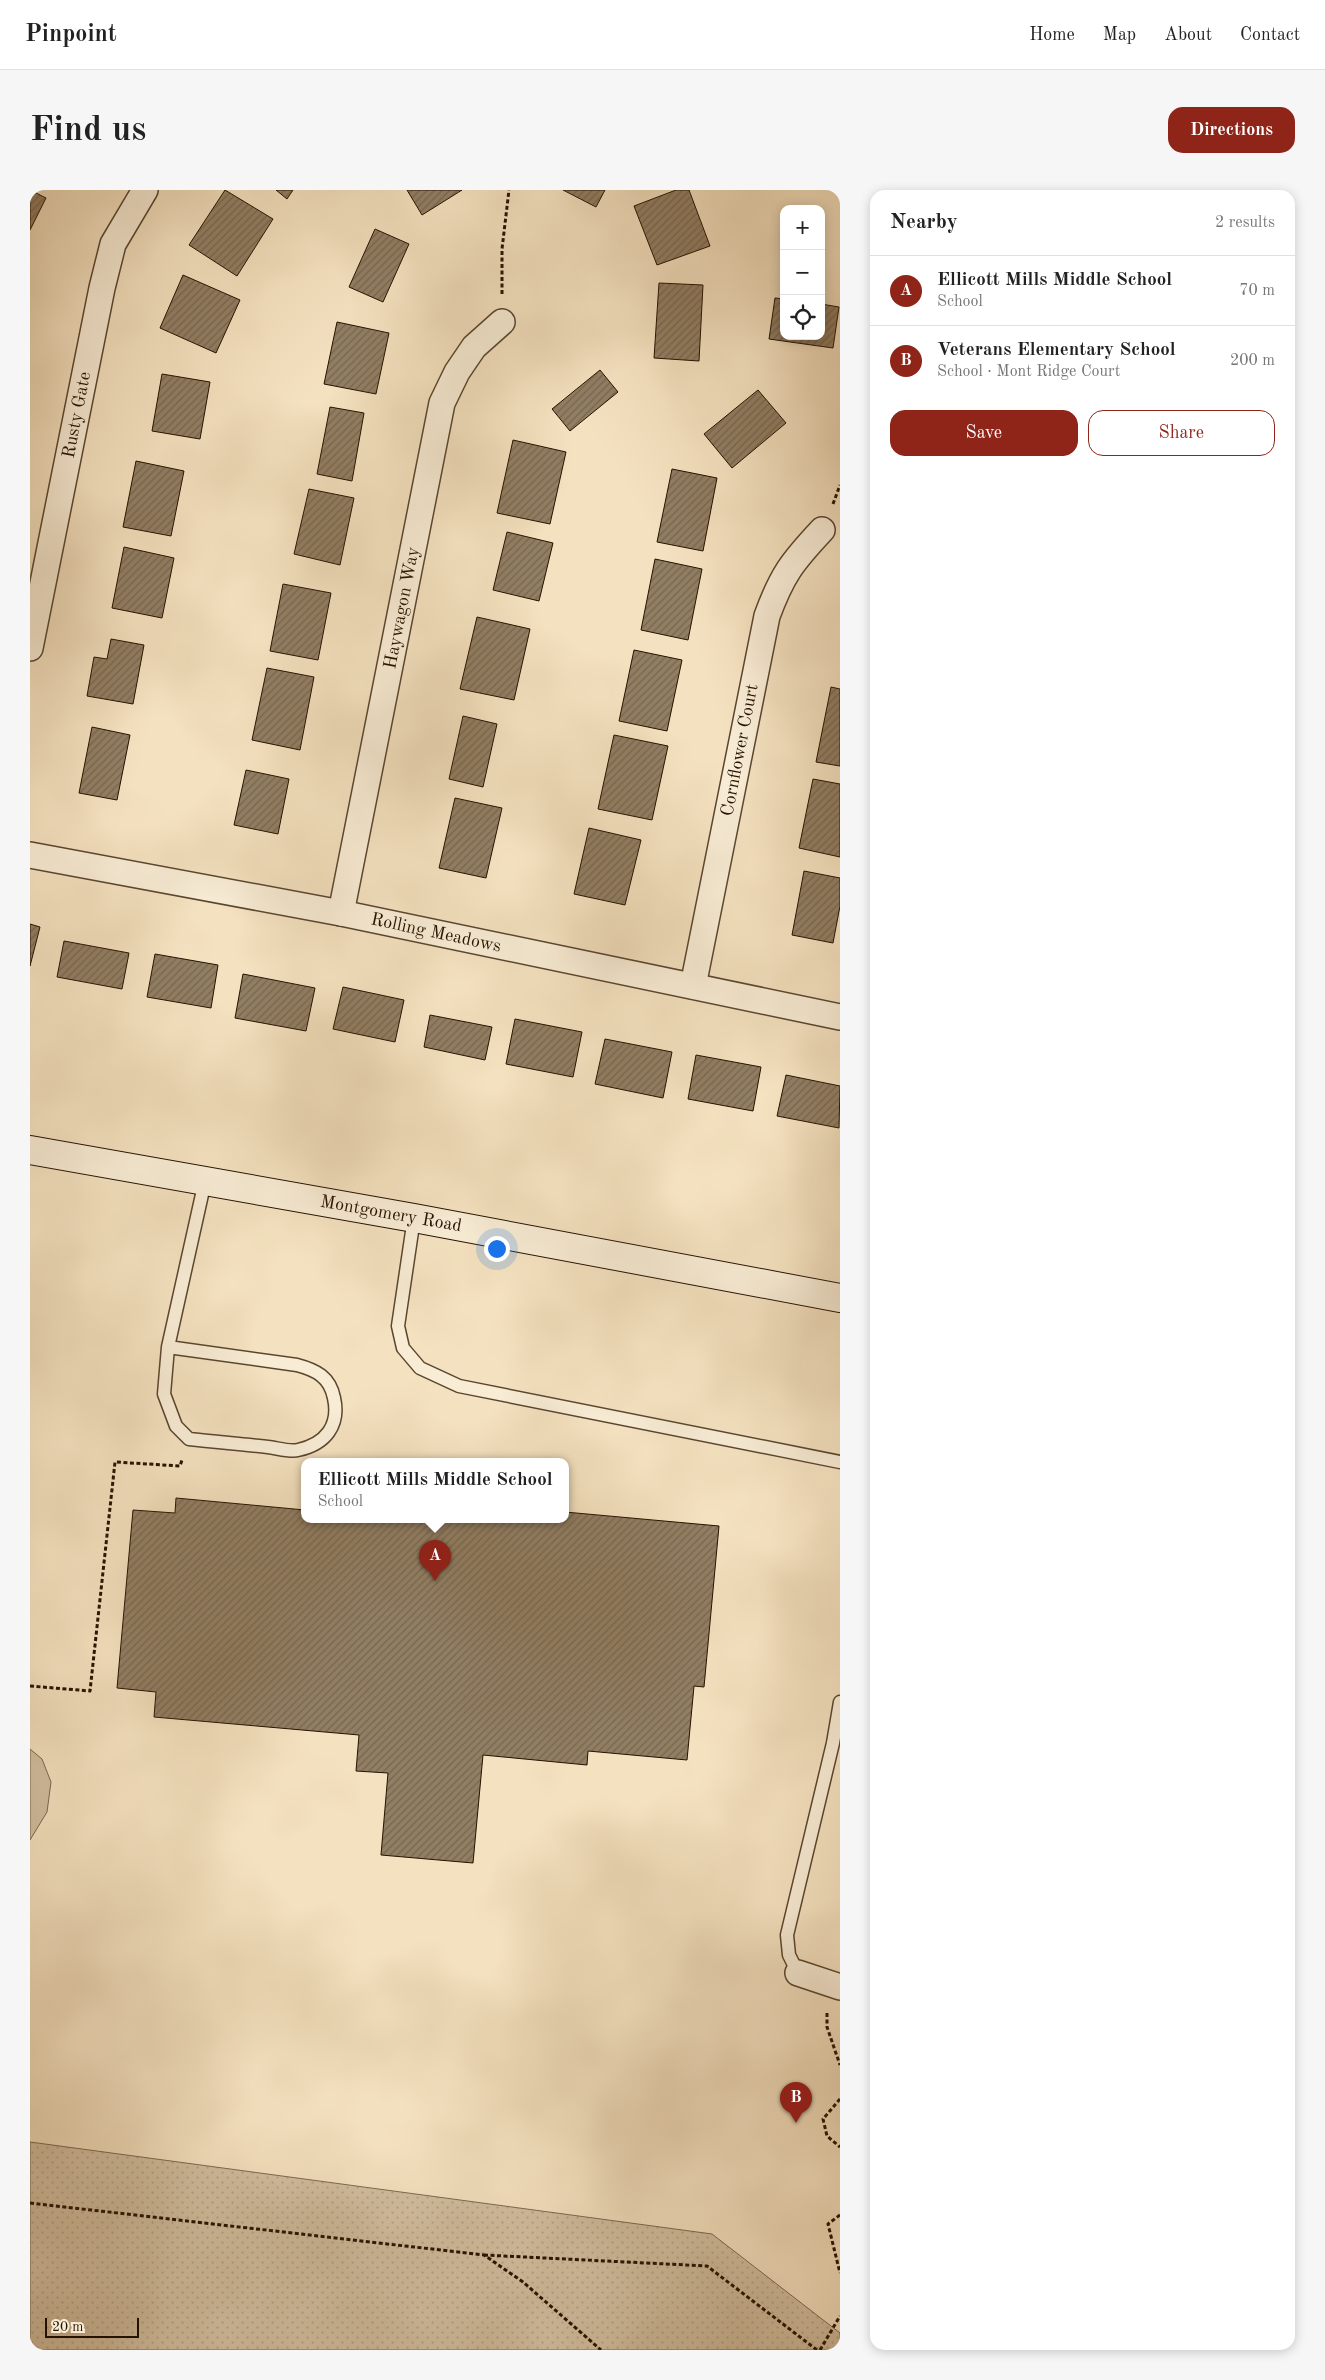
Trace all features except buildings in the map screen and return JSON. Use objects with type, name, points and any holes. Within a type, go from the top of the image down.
[{"type":"main road","name":"Montgomery Road","points":[[30,1150],[414,1218],[840,1298]]},
{"type":"street","name":"Rusty Gate","points":[[30,648],[102,288],[113,244],[145,190]]},
{"type":"street","name":"Haywagon Way","points":[[341,913],[442,403],[456,372],[474,347],[502,322]]},
{"type":"street","name":"Cornflower Court","points":[[693,986],[767,616],[778,586],[794,560],[822,530]]},
{"type":"street","name":"Rolling Meadows","points":[[30,855],[341,913],[840,1017]]},
{"type":"street","points":[[798,1973],[838,1986]]},
{"type":"lane","points":[[168,1347],[297,1365],[315,1370],[325,1378],[333,1392],[337,1410],[332,1430],[316,1443],[298,1450],[189,1439],[176,1426],[164,1394],[168,1347],[205,1182]]},
{"type":"lane","points":[[414,1218],[398,1326],[403,1348],[420,1368],[459,1386],[840,1462]]},
{"type":"lane","points":[[798,1973],[789,1955],[787,1934],[833,1743],[840,1702]]},
{"type":"path","points":[[502,322],[502,248],[509,190]]},
{"type":"path","points":[[30,1686],[90,1692],[115,1462],[180,1466],[189,1439]]},
{"type":"path","points":[[838,1986],[826,2014],[827,2027],[840,2065]]},
{"type":"path","points":[[840,2099],[823,2119],[827,2136],[840,2147]]},
{"type":"path","points":[[30,2203],[484,2255],[707,2266],[819,2350],[840,2316]]},
{"type":"path","points":[[840,2215],[828,2224],[831,2243],[840,2273]]},
{"type":"path","points":[[484,2255],[523,2282],[601,2350]]},
{"type":"shaded area","points":[[30,1749],[42,1759],[51,1782],[47,1812],[30,1840]]},
{"type":"shaded area","points":[[30,2142],[712,2234],[840,2333],[840,2350],[30,2350]]},
{"type":"place","name":"Ellicott Mills Middle School","points":[[435,1581]]},
{"type":"place","name":"Veterans Elementary School","points":[[796,2123]]}]
